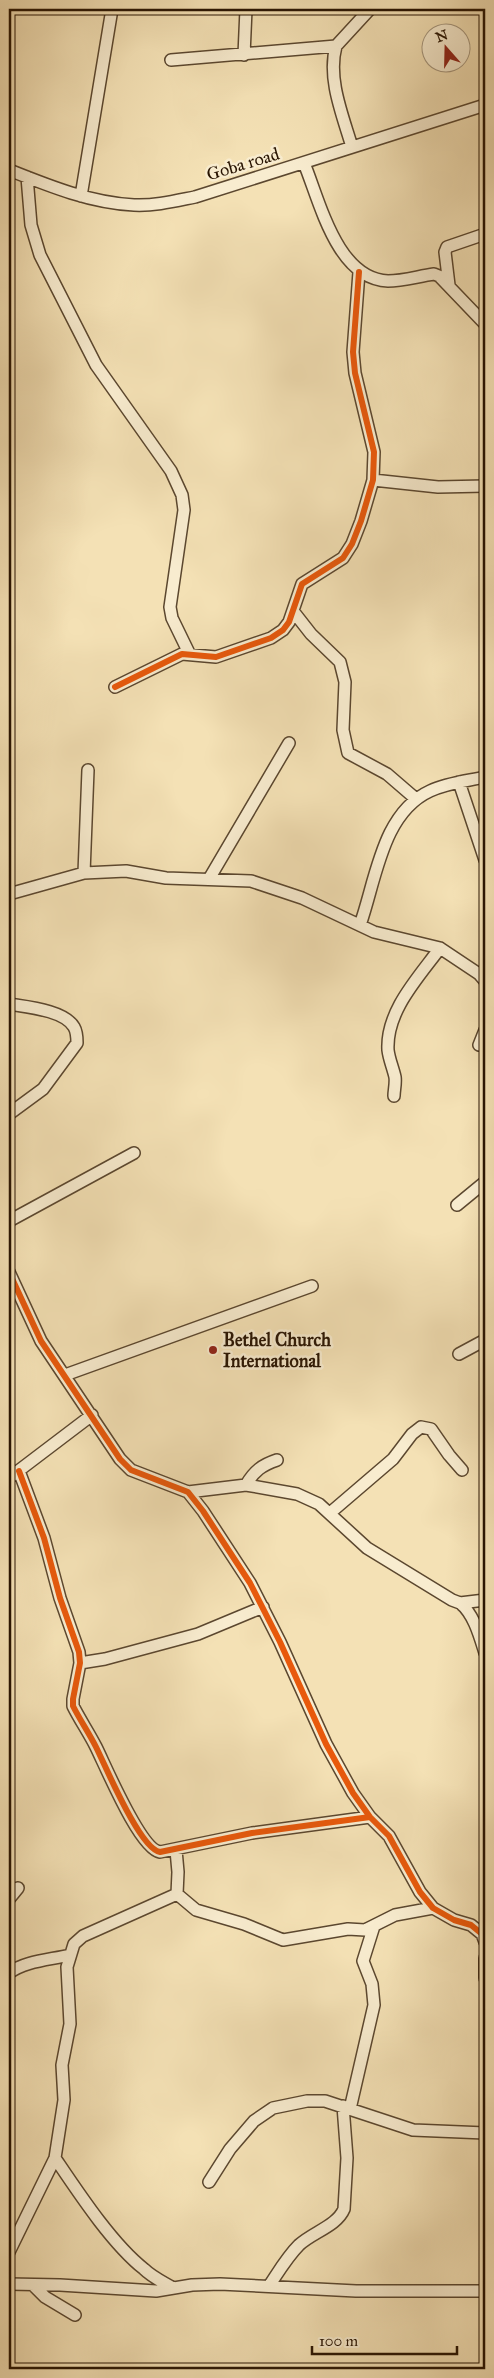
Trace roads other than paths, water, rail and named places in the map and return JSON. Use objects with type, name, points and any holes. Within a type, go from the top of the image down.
[{"type":"street","points":[[81,196],[112,9]]},
{"type":"street","points":[[244,55],[246,9]]},
{"type":"street","points":[[352,148],[338,99],[334,70],[336,46],[370,9]]},
{"type":"street","points":[[171,60],[336,46]]},
{"type":"street","name":"Goba road","points":[[9,170],[81,196],[134,205],[164,204],[195,197],[485,105]]},
{"type":"street","points":[[304,163],[336,244],[359,272],[388,281],[434,274],[449,285],[485,324]]},
{"type":"street","points":[[27,177],[31,224],[40,255],[96,365],[161,456],[182,496],[184,510],[170,607],[172,618],[189,653]]},
{"type":"street","points":[[449,285],[445,252],[447,247],[485,234]]},
{"type":"street","points":[[115,687],[189,653],[216,657],[253,646],[283,630],[293,611],[302,584],[343,558],[352,544],[362,521],[373,480],[374,452],[355,373],[353,352],[359,272]]},
{"type":"street","points":[[373,480],[438,487],[485,486]]},
{"type":"street","points":[[293,611],[311,634],[340,662],[344,682],[343,730],[348,753],[387,774],[416,799]]},
{"type":"street","points":[[209,879],[289,743]]},
{"type":"street","points":[[84,873],[88,770]]},
{"type":"street","points":[[360,925],[371,894],[384,845],[401,813],[416,799],[429,791],[485,777]]},
{"type":"street","points":[[459,782],[485,860]]},
{"type":"street","points":[[9,894],[84,873],[126,871],[166,878],[251,881],[302,898],[374,932],[440,948],[483,975]]},
{"type":"street","points":[[394,1096],[395,1078],[388,1052],[388,1033],[394,1016],[413,984],[440,948]]},
{"type":"street","points":[[9,1004],[51,1012],[66,1020],[74,1027],[77,1043],[43,1089],[9,1114]]},
{"type":"street","points":[[479,1045],[485,1030]]},
{"type":"street","points":[[9,1221],[134,1153]]},
{"type":"street","points":[[457,1205],[485,1182]]},
{"type":"street","points":[[9,1272],[41,1341],[120,1458],[131,1470],[188,1492],[246,1485],[297,1494],[319,1504],[352,1537],[367,1548],[467,1609],[485,1654]]},
{"type":"street","points":[[65,1375],[312,1286]]},
{"type":"street","points":[[459,1354],[485,1340]]},
{"type":"street","points":[[9,1478],[92,1415]]},
{"type":"street","points":[[330,1513],[393,1459],[412,1434],[421,1427],[431,1429],[462,1470]]},
{"type":"street","points":[[246,1485],[254,1472],[263,1465],[277,1460]]},
{"type":"street","points":[[19,1471],[44,1538],[60,1598],[79,1652],[80,1663],[73,1699],[74,1706],[120,1799],[149,1846],[157,1852],[176,1850],[252,1833],[370,1817]]},
{"type":"street","points":[[188,1492],[236,1559],[263,1607],[326,1744],[353,1793],[370,1817],[389,1836],[420,1892],[433,1908],[454,1920],[471,1925],[484,1934]]},
{"type":"street","points":[[460,1603],[485,1600]]},
{"type":"street","points":[[80,1663],[104,1659],[198,1634],[263,1607]]},
{"type":"street","points":[[176,1850],[177,1894]]},
{"type":"street","points":[[9,1899],[18,1888]]},
{"type":"street","points":[[177,1894],[196,1910],[244,1924],[282,1940],[374,1926],[395,1915],[433,1908]]},
{"type":"street","points":[[9,2252],[13,2230],[55,2158],[64,2100],[62,2065],[70,2024],[66,1981],[70,1955],[74,1944],[83,1936],[177,1894]]},
{"type":"street","points":[[269,2286],[294,2250],[310,2235],[341,2216],[344,2209],[347,2108],[374,2006],[372,1984],[363,1961],[374,1926]]},
{"type":"street","points":[[9,1973],[26,1964],[70,1955]]},
{"type":"street","points":[[485,1958],[485,1978]]},
{"type":"street","points":[[209,2182],[230,2149],[248,2128],[273,2108],[307,2101],[324,2101],[413,2130],[485,2133]]},
{"type":"street","points":[[55,2158],[84,2201],[122,2247],[143,2269],[173,2288]]},
{"type":"street","points":[[9,2284],[156,2291],[220,2284],[356,2291],[485,2291]]},
{"type":"street","points":[[33,2284],[45,2297],[75,2315]]},
{"type":"place","name":"Bethel Church International","points":[[213,1350]]}]
